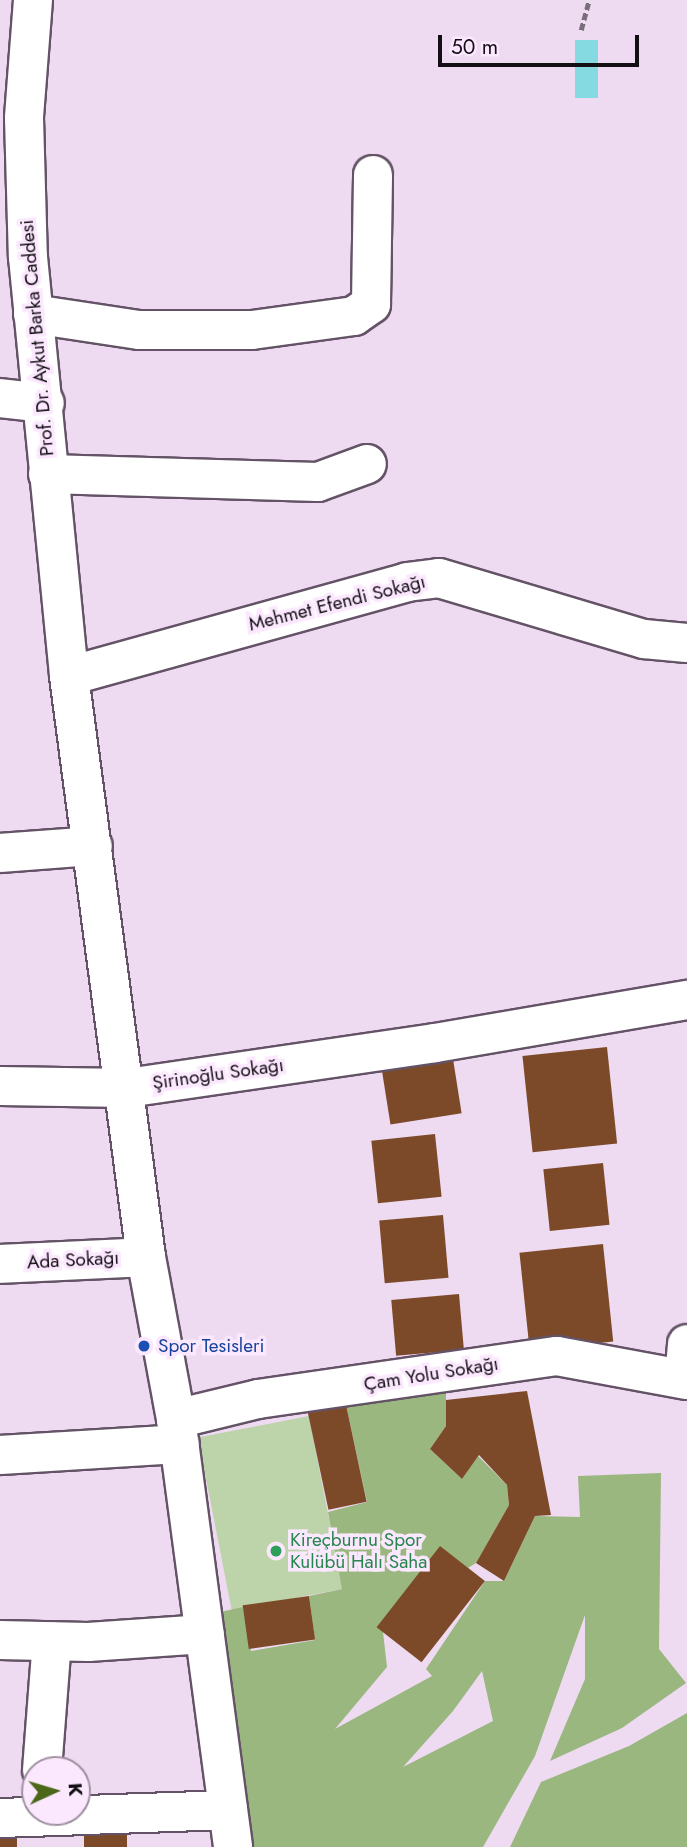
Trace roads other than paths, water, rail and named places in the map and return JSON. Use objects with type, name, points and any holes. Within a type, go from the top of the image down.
[{"type":"street","name":"Prof. Dr. Aykut Barka Caddesi","points":[[33,0],[12,116],[14,256],[33,314],[45,403],[48,474],[69,676],[127,1087],[146,1257],[178,1432],[231,1829]]},
{"type":"street","points":[[33,314],[139,330],[252,330],[354,316],[371,304],[373,175]]},
{"type":"street","points":[[0,398],[45,403]]},
{"type":"street","points":[[48,474],[318,482],[367,464]]},
{"type":"street","name":"Mehmet Efendi Sokağı","points":[[69,676],[407,582],[439,578],[644,639],[687,643]]},
{"type":"street","points":[[0,853],[93,846]]},
{"type":"street","name":"Şirinoğlu Sokağı","points":[[0,1086],[127,1087],[435,1043],[687,1000]]},
{"type":"street","name":"Ada Sokağı","points":[[0,1264],[146,1257]]},
{"type":"street","name":"Çam Yolu Sokağı","points":[[0,1455],[178,1432],[258,1399],[557,1356],[686,1367]]},
{"type":"street","points":[[0,1640],[52,1642],[205,1634]]},
{"type":"street","points":[[43,1756],[52,1642]]},
{"type":"street","points":[[0,1818],[21,1822]]},
{"type":"street","points":[[87,1826],[231,1829]]},
{"type":"water","points":[[575,40],[598,40],[598,98],[575,98]]},
{"type":"place","name":"Spor Tesisleri","points":[[144,1346]]},
{"type":"place","name":"Kireçburnu Spor Kulübü Halı Saha","points":[[276,1551]]}]
